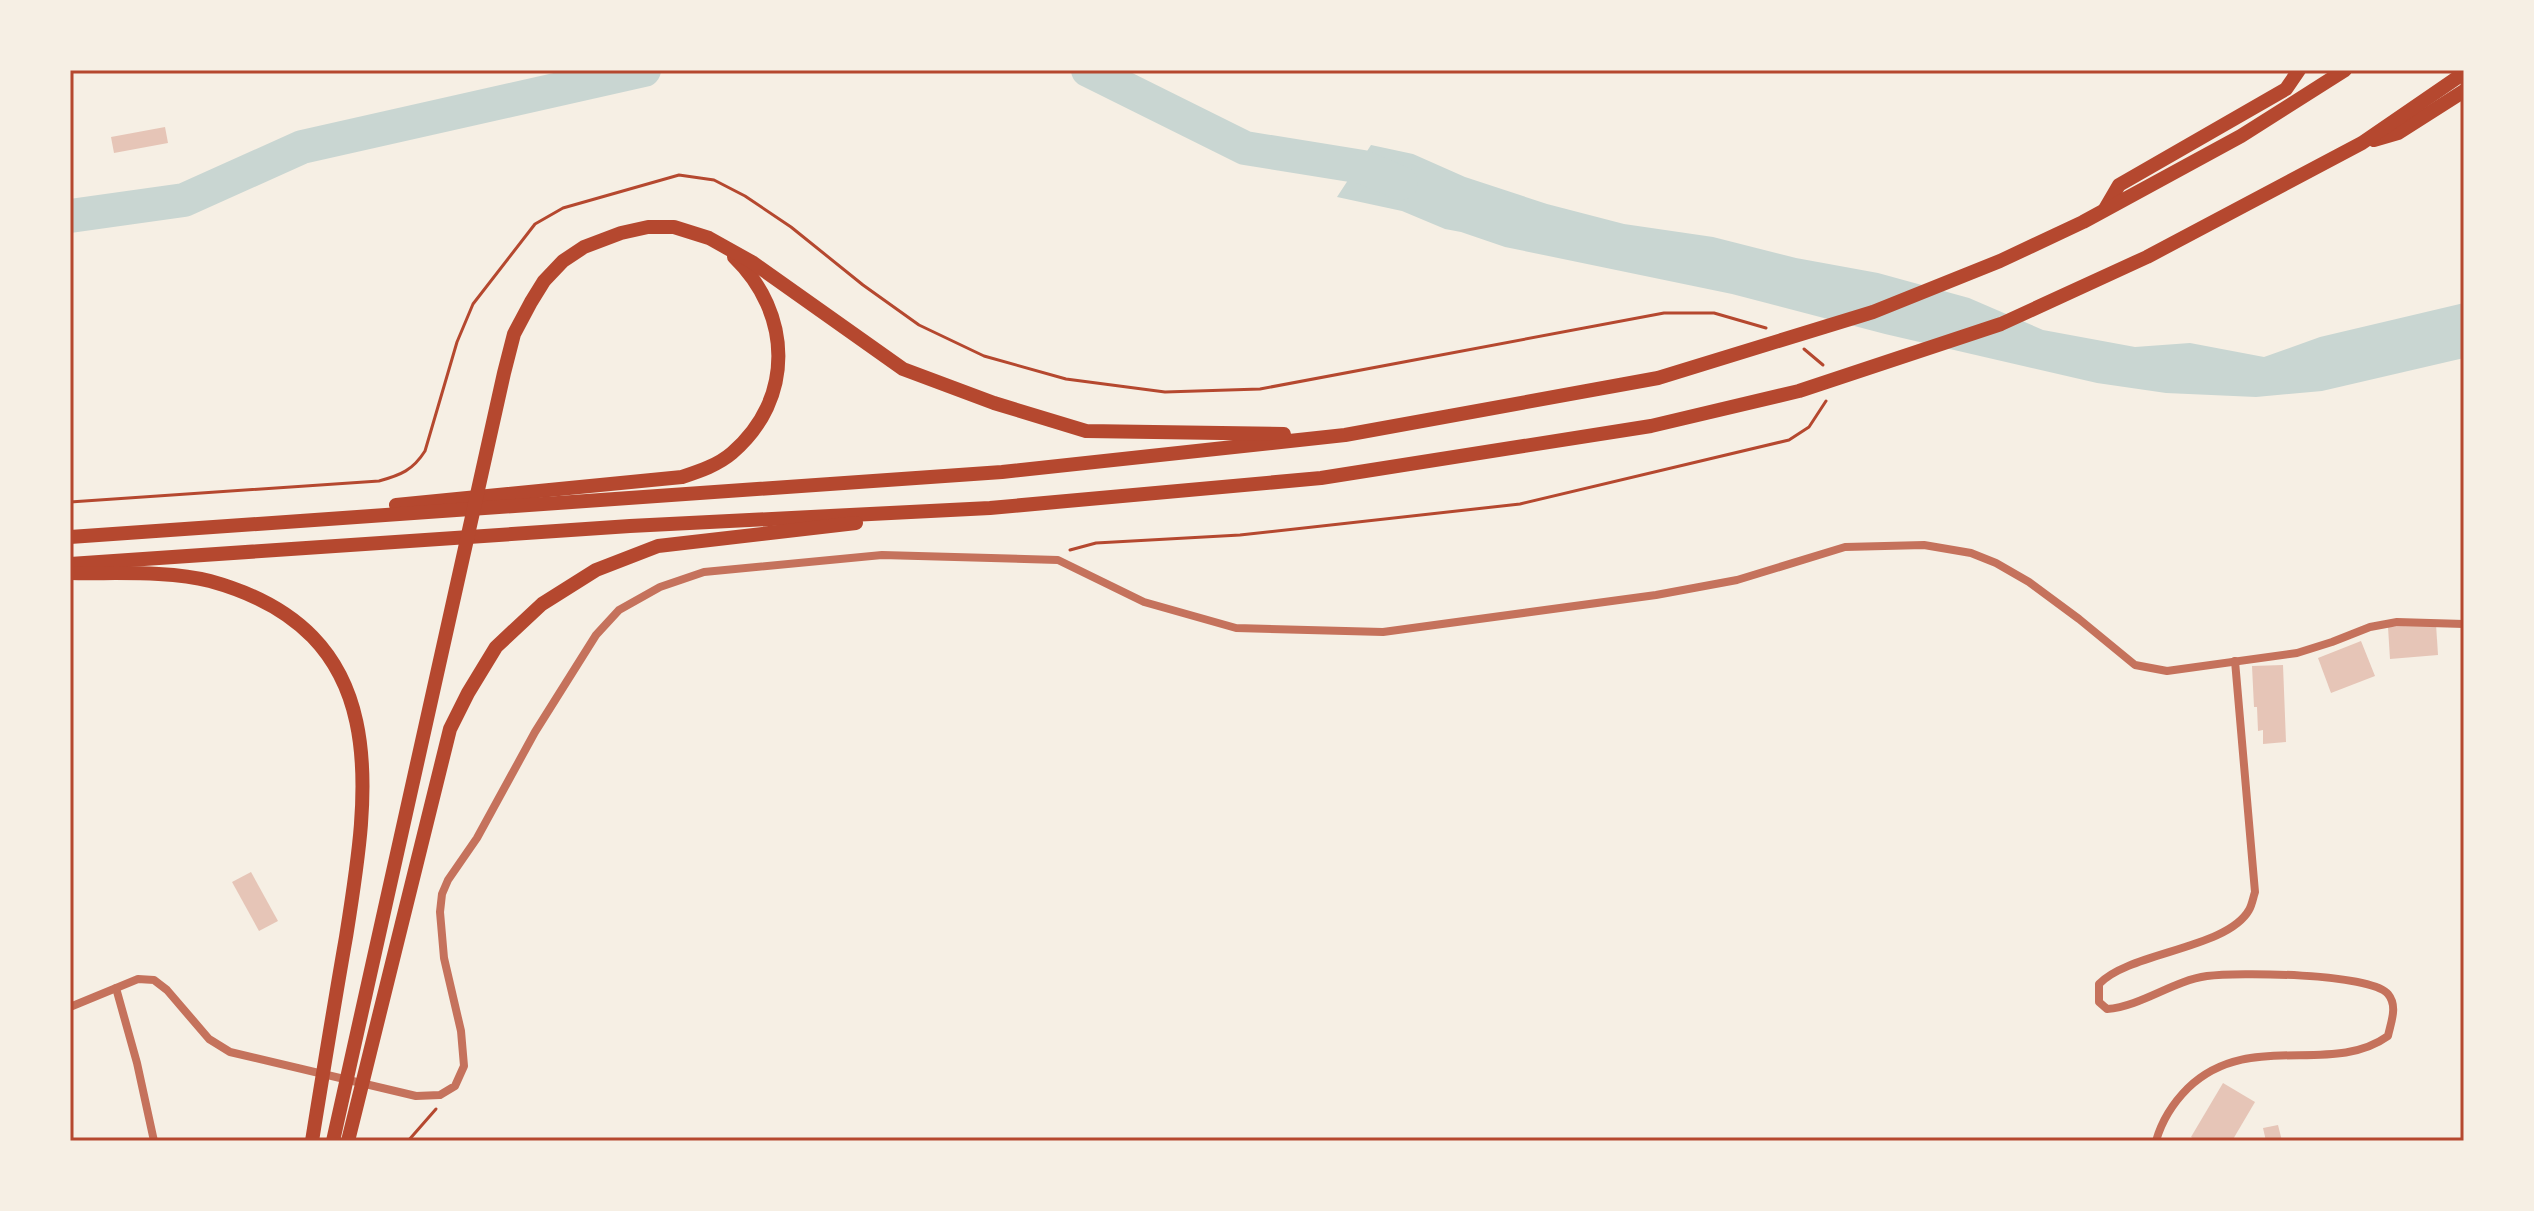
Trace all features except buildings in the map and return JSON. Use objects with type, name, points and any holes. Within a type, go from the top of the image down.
[{"type":"highway","points":[[2105,209],[2119,185],[2286,89],[2299,70]]},
{"type":"highway","points":[[70,537],[1002,472],[1345,435],[1658,378],[1873,312],[2000,261],[2083,222],[2241,136],[2345,70]]},
{"type":"highway","points":[[348,1141],[450,729],[496,647],[519,623],[568,586],[596,570],[658,546],[990,508],[1321,478],[1651,426],[1799,391],[2001,324],[2147,257],[2362,143],[2464,73]]},
{"type":"highway","points":[[2362,143],[2398,133],[2464,91]]},
{"type":"highway","points":[[333,1141],[514,334],[544,281],[563,261],[599,241],[648,227],[674,227],[709,238],[752,262],[903,369],[994,403],[1086,431],[1345,435]]},
{"type":"highway","points":[[235,526],[400,505],[682,477],[708,468],[730,455],[750,435],[778,379],[780,350],[775,324],[756,283],[725,248]]},
{"type":"highway","points":[[70,564],[630,526],[990,508]]},
{"type":"highway","points":[[70,573],[207,580],[243,592],[300,626],[326,653],[343,681],[355,711],[361,741],[363,817],[312,1141]]},
{"type":"street","points":[[70,1007],[138,979],[154,980],[167,990],[209,1039],[230,1052],[416,1096],[440,1095],[455,1086],[464,1066],[461,1031],[444,958],[440,912],[442,894],[448,880],[596,635],[619,610],[660,587],[704,572],[882,555],[1058,560],[1144,602],[1236,628],[1383,632],[1656,595],[1737,580],[1845,547],[1924,545],[1971,553],[2029,582],[2135,665],[2167,671],[2297,653],[2370,627],[2397,622],[2464,624]]},
{"type":"street","points":[[2156,1141],[2160,1126],[2177,1099],[2198,1078],[2256,1055],[2343,1053],[2376,1044],[2388,1036],[2394,1008],[2389,995],[2376,985],[2353,980],[2269,974],[2205,976],[2147,996],[2123,1008],[2107,1009],[2099,1002],[2099,984],[2109,974],[2189,946],[2231,927],[2248,912],[2255,892],[2235,661]]},
{"type":"street","points":[[116,988],[154,1141]]},
{"type":"path","points":[[70,502],[379,481],[402,474],[416,465],[425,451],[457,342],[473,304],[535,224],[563,208],[679,175],[714,180],[745,196],[791,227],[919,325],[984,356],[1066,379],[1165,392],[1260,389],[1664,313],[1714,313],[1773,331]]},
{"type":"path","points":[[1797,345],[1824,366]]},
{"type":"path","points":[[1058,560],[1070,549],[1096,543],[1240,535],[1520,504],[1789,440],[1809,427],[1827,399]]},
{"type":"path","points":[[408,1141],[437,1107],[440,1095]]},
{"type":"shaded area","points":[[1371,145],[1413,154],[1465,177],[1547,204],[1624,224],[1713,237],[1796,258],[1878,273],[1969,298],[2043,330],[2135,347],[2190,343],[2264,357],[2320,337],[2464,303],[2464,358],[2322,391],[2256,397],[2166,393],[2097,383],[1885,334],[1732,294],[1505,247],[1445,229],[1402,211],[1337,197]]},
{"type":"waterway","points":[[70,216],[184,200],[302,147],[644,70]]},
{"type":"waterway","points":[[1088,70],[1245,148],[1363,167],[1401,183]]}]
